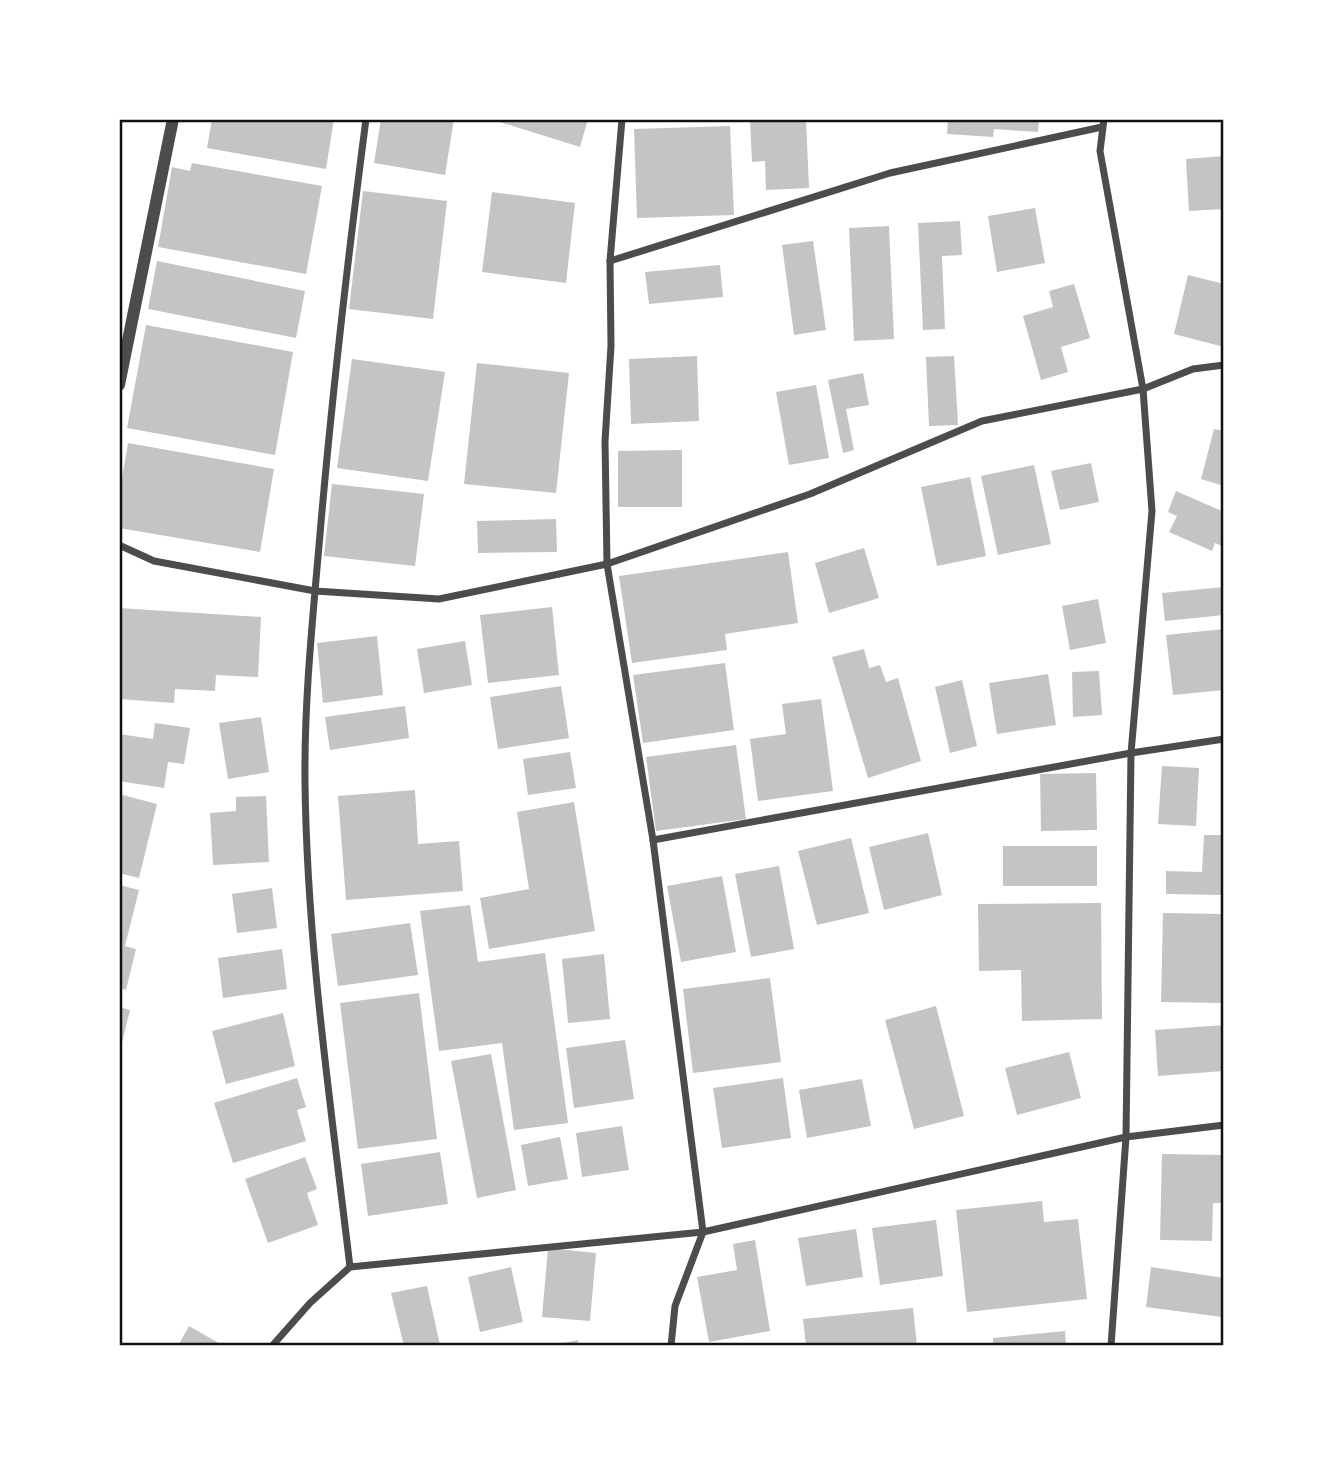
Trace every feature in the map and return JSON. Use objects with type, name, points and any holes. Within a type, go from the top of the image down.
[{"type":"street","points":[[119,385],[163,154],[173,119]]},
{"type":"street","points":[[350,1267],[309,913],[305,779],[315,591],[342,304],[366,119]]},
{"type":"street","points":[[622,119],[610,261],[611,346],[605,441],[607,564],[653,840],[703,1232],[674,1306],[671,1346]]},
{"type":"street","points":[[610,261],[890,173],[1103,123],[1100,151],[1143,389],[1152,511],[1131,753],[1126,1138],[1111,1346]]},
{"type":"street","points":[[119,545],[154,561],[315,591],[439,599],[607,564],[810,494],[982,421],[1143,389],[1193,369],[1224,365]]},
{"type":"street","points":[[653,840],[1131,753],[1224,740]]},
{"type":"street","points":[[272,1346],[310,1303],[350,1267],[703,1232],[1126,1138],[1224,1125]]},
{"type":"building","points":[[212,119],[334,119],[326,169],[207,148]]},
{"type":"building","points":[[381,119],[454,119],[445,175],[374,163]]},
{"type":"building","points":[[490,119],[588,119],[580,147]]},
{"type":"building","points":[[750,119],[806,119],[809,188],[766,190],[765,161],[752,162]]},
{"type":"building","points":[[948,119],[1039,119],[1038,132],[994,129],[993,137],[947,134]]},
{"type":"building","points":[[730,126],[734,215],[637,218],[634,129]]},
{"type":"building","points":[[1224,156],[1224,209],[1189,211],[1186,159]]},
{"type":"building","points":[[192,163],[322,186],[306,274],[158,247],[172,167],[190,171]]},
{"type":"building","points":[[363,191],[447,201],[433,319],[349,309]]},
{"type":"building","points":[[492,192],[575,203],[566,283],[482,272]]},
{"type":"building","points":[[1035,208],[1045,263],[997,272],[988,216]]},
{"type":"building","points":[[960,221],[962,255],[942,256],[945,329],[923,330],[918,223]]},
{"type":"building","points":[[889,226],[894,339],[854,341],[849,228]]},
{"type":"building","points":[[813,241],[826,330],[794,335],[782,245]]},
{"type":"building","points":[[157,261],[305,291],[296,338],[148,309]]},
{"type":"building","points":[[720,265],[723,297],[649,304],[645,272]]},
{"type":"building","points":[[1188,275],[1224,284],[1224,347],[1174,334]]},
{"type":"building","points":[[1074,284],[1090,338],[1061,347],[1068,372],[1041,380],[1023,316],[1053,307],[1049,291]]},
{"type":"building","points":[[146,325],[293,352],[275,455],[127,428]]},
{"type":"building","points":[[697,356],[699,421],[631,424],[629,359]]},
{"type":"building","points":[[954,356],[958,425],[929,426],[926,357]]},
{"type":"building","points":[[352,359],[445,372],[428,481],[337,468]]},
{"type":"building","points":[[477,363],[569,373],[556,493],[464,484]]},
{"type":"building","points":[[863,373],[869,405],[846,409],[854,450],[843,453],[828,380]]},
{"type":"building","points":[[816,385],[829,458],[789,465],[776,392]]},
{"type":"building","points":[[1214,429],[1224,431],[1224,486],[1201,479]]},
{"type":"building","points":[[128,443],[274,469],[260,552],[119,528],[119,495]]},
{"type":"building","points":[[682,450],[682,507],[618,507],[618,451]]},
{"type":"building","points":[[1091,463],[1099,502],[1060,510],[1051,471]]},
{"type":"building","points":[[1034,465],[1051,544],[998,555],[981,476]]},
{"type":"building","points":[[970,477],[986,556],[937,566],[921,487]]},
{"type":"building","points":[[332,484],[424,494],[415,566],[324,556]]},
{"type":"building","points":[[1176,491],[1224,512],[1224,547],[1215,543],[1212,551],[1169,532],[1177,516],[1168,512]]},
{"type":"building","points":[[556,519],[557,552],[478,553],[477,521]]},
{"type":"building","points":[[864,548],[879,598],[829,613],[815,563]]},
{"type":"building","points":[[788,552],[798,623],[725,634],[727,650],[632,663],[619,576]]},
{"type":"building","points":[[1224,587],[1224,615],[1165,621],[1162,593]]},
{"type":"building","points":[[1098,599],[1106,643],[1070,650],[1062,606]]},
{"type":"building","points":[[552,607],[559,675],[488,683],[480,615]]},
{"type":"building","points":[[119,608],[261,617],[258,677],[216,675],[215,691],[175,689],[174,703],[119,699]]},
{"type":"building","points":[[1224,629],[1224,690],[1173,695],[1166,635]]},
{"type":"building","points":[[377,636],[383,695],[323,703],[317,643]]},
{"type":"building","points":[[465,641],[472,685],[424,693],[417,649]]},
{"type":"building","points":[[864,649],[869,668],[880,665],[886,682],[898,678],[921,761],[868,778],[832,657]]},
{"type":"building","points":[[725,663],[734,730],[643,743],[633,675]]},
{"type":"building","points":[[1099,671],[1102,715],[1073,717],[1072,672]]},
{"type":"building","points":[[1048,674],[1056,725],[997,734],[989,683]]},
{"type":"building","points":[[962,680],[977,746],[950,753],[935,687]]},
{"type":"building","points":[[561,686],[569,738],[498,749],[490,697]]},
{"type":"building","points":[[821,699],[833,791],[758,801],[750,739],[786,734],[782,704]]},
{"type":"building","points":[[405,706],[409,738],[330,750],[325,717]]},
{"type":"building","points":[[261,717],[269,772],[228,779],[219,723]]},
{"type":"building","points":[[155,723],[190,728],[184,764],[168,762],[164,788],[119,781],[119,734],[153,739]]},
{"type":"building","points":[[736,745],[746,819],[656,831],[646,757]]},
{"type":"building","points":[[570,752],[576,788],[528,795],[523,759]]},
{"type":"building","points":[[1162,766],[1199,768],[1196,826],[1158,824]]},
{"type":"building","points":[[1096,773],[1097,830],[1041,831],[1040,774]]},
{"type":"building","points":[[415,790],[418,844],[459,841],[463,891],[346,900],[338,796]]},
{"type":"building","points":[[119,794],[157,804],[139,878],[119,873]]},
{"type":"building","points":[[266,796],[269,862],[213,865],[210,813],[236,811],[236,797]]},
{"type":"building","points":[[574,802],[595,931],[489,949],[480,898],[529,889],[517,812]]},
{"type":"building","points":[[928,833],[942,895],[884,910],[869,847]]},
{"type":"building","points":[[1204,835],[1224,835],[1224,895],[1166,894],[1166,871],[1202,872]]},
{"type":"building","points":[[851,838],[869,913],[817,925],[798,851]]},
{"type":"building","points":[[1003,846],[1097,846],[1097,886],[1003,886]]},
{"type":"building","points":[[779,866],[794,949],[751,957],[735,874]]},
{"type":"building","points":[[722,876],[736,952],[681,962],[667,886]]},
{"type":"building","points":[[119,885],[139,890],[125,946],[136,949],[126,990],[119,988]]},
{"type":"building","points":[[272,888],[277,928],[237,933],[232,894]]},
{"type":"building","points":[[1101,903],[1102,1019],[1022,1021],[1021,970],[979,971],[978,904]]},
{"type":"building","points":[[470,905],[478,962],[545,953],[568,1123],[514,1130],[502,1043],[439,1051],[420,911]]},
{"type":"building","points":[[1163,913],[1224,914],[1224,1003],[1161,1002]]},
{"type":"building","points":[[410,923],[418,975],[338,986],[331,934]]},
{"type":"building","points":[[282,949],[287,989],[223,998],[218,958]]},
{"type":"building","points":[[604,954],[610,1019],[568,1023],[562,959]]},
{"type":"building","points":[[770,978],[781,1062],[693,1073],[683,989]]},
{"type":"building","points":[[419,993],[437,1139],[358,1149],[340,1003]]},
{"type":"building","points":[[936,1006],[964,1116],[914,1129],[885,1020]]},
{"type":"building","points":[[119,1007],[130,1010],[120,1051],[119,1051]]},
{"type":"building","points":[[283,1013],[295,1066],[226,1084],[212,1031]]},
{"type":"building","points":[[1224,1025],[1224,1071],[1158,1076],[1155,1030]]},
{"type":"building","points":[[625,1040],[634,1099],[574,1108],[566,1048]]},
{"type":"building","points":[[1069,1052],[1081,1098],[1017,1115],[1005,1068]]},
{"type":"building","points":[[491,1054],[516,1190],[477,1198],[451,1061]]},
{"type":"building","points":[[297,1078],[306,1107],[297,1110],[306,1141],[233,1163],[214,1103]]},
{"type":"building","points":[[783,1078],[791,1138],[722,1148],[713,1088]]},
{"type":"building","points":[[862,1079],[871,1126],[807,1138],[799,1090]]},
{"type":"building","points":[[622,1126],[629,1170],[582,1177],[576,1133]]},
{"type":"building","points":[[560,1137],[568,1179],[528,1186],[521,1145]]},
{"type":"building","points":[[440,1152],[448,1204],[368,1216],[361,1164]]},
{"type":"building","points":[[1162,1154],[1224,1155],[1224,1203],[1213,1203],[1212,1241],[1160,1240]]},
{"type":"building","points":[[305,1157],[317,1189],[307,1193],[318,1225],[268,1243],[245,1179]]},
{"type":"building","points":[[1042,1201],[1044,1222],[1078,1219],[1087,1299],[967,1312],[956,1210]]},
{"type":"building","points":[[936,1220],[943,1276],[880,1285],[872,1228]]},
{"type":"building","points":[[856,1229],[863,1277],[806,1286],[798,1238]]},
{"type":"building","points":[[755,1240],[770,1331],[709,1342],[697,1277],[737,1270],[733,1244]]},
{"type":"building","points":[[548,1248],[596,1253],[590,1321],[542,1317]]},
{"type":"building","points":[[511,1267],[523,1322],[480,1332],[468,1277]]},
{"type":"building","points":[[1151,1267],[1224,1278],[1222,1317],[1146,1307]]},
{"type":"building","points":[[427,1286],[440,1345],[404,1346],[391,1293]]},
{"type":"building","points":[[913,1308],[917,1346],[806,1346],[803,1319]]},
{"type":"building","points":[[189,1326],[224,1346],[178,1346]]},
{"type":"building","points":[[1065,1331],[1066,1346],[993,1346],[993,1338]]},
{"type":"building","points":[[578,1340],[579,1346],[554,1346],[554,1345]]}]
